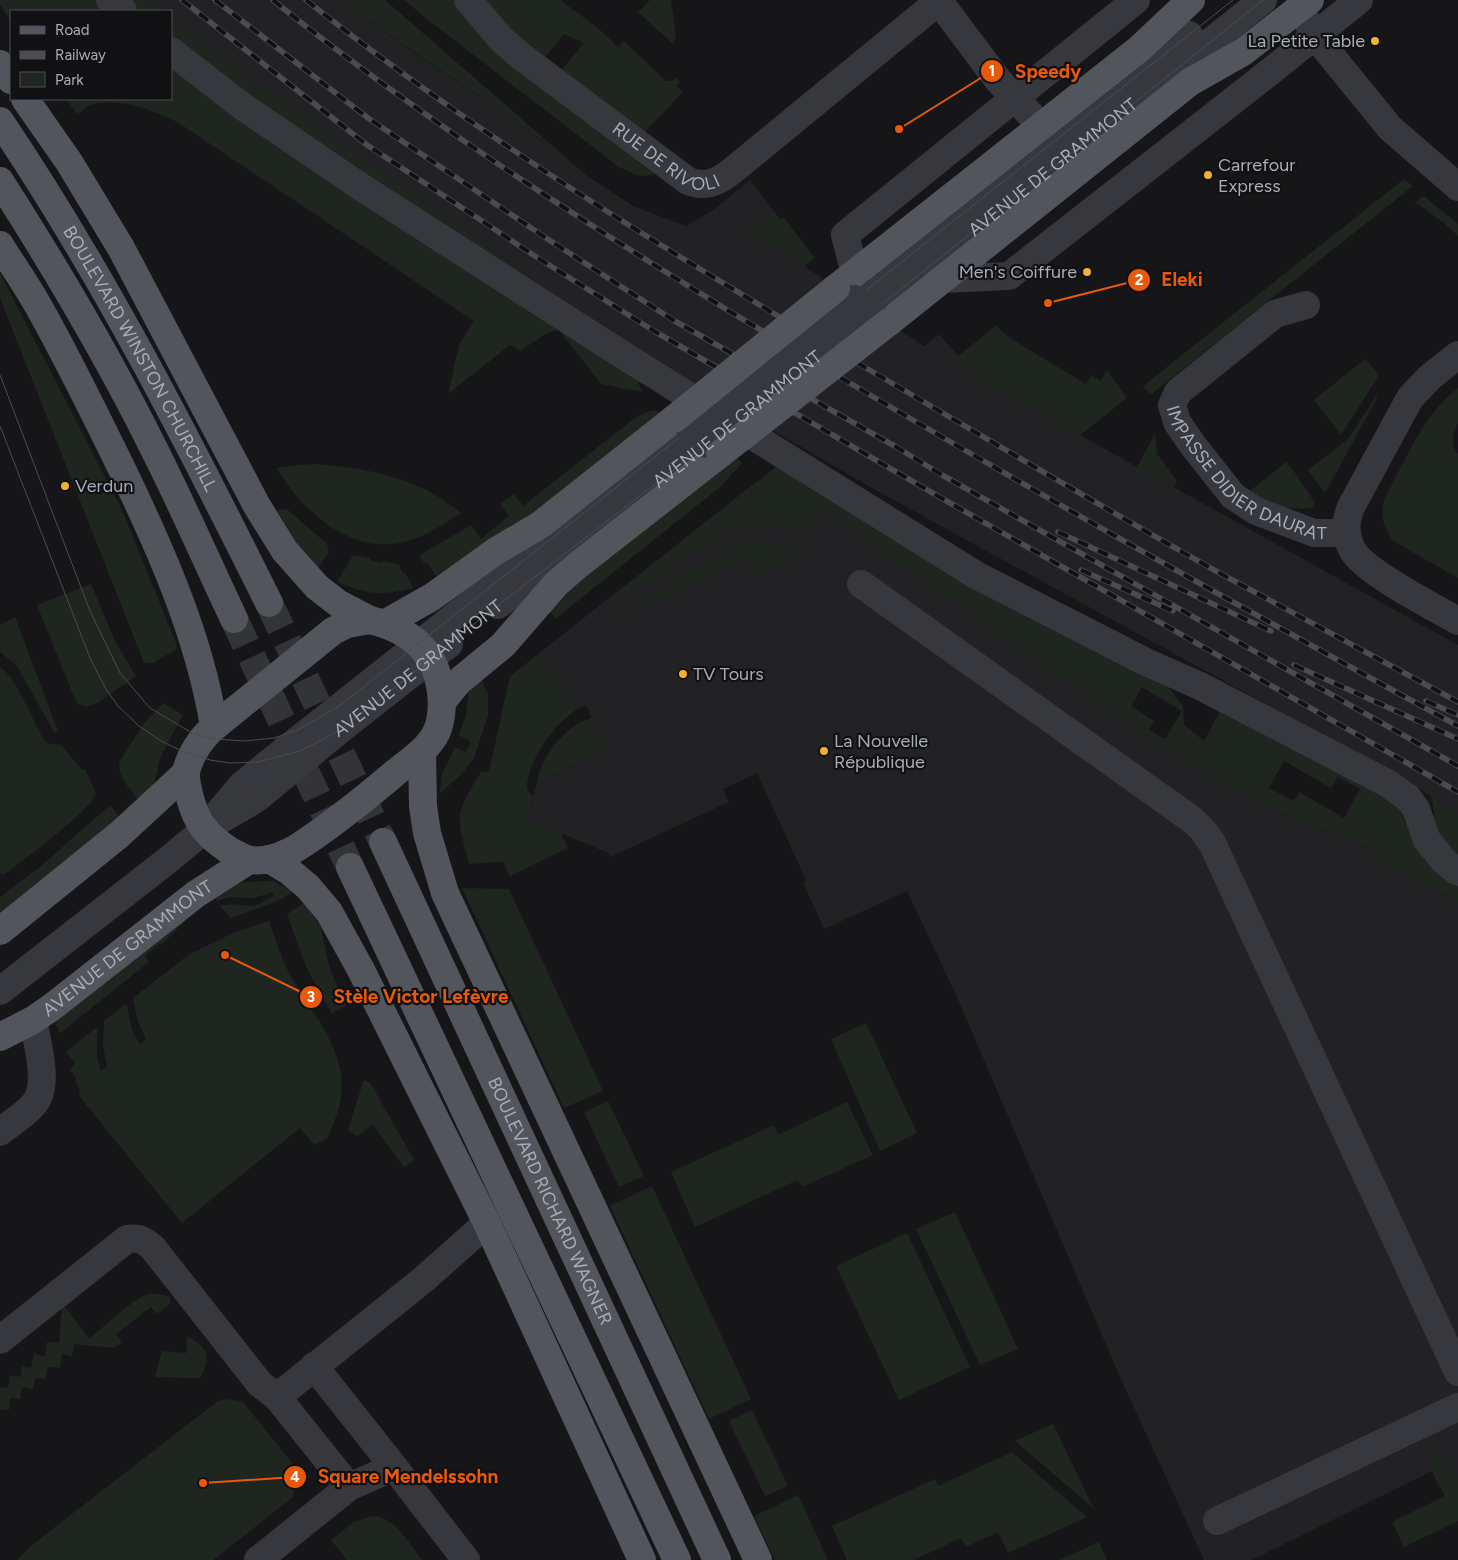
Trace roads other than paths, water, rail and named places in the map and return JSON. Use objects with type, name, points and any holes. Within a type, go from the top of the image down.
[{"type":"main road","name":"AVENUE DE GRAMMONT","points":[[0,1036],[33,1020],[52,1007],[196,894],[259,859],[287,853],[305,843],[422,751],[432,740],[438,729],[442,702],[458,682],[503,645],[563,578],[698,437],[861,299],[1042,127],[1139,49],[1191,0]]},
{"type":"main road","name":"AVENUE DE GRAMMONT","points":[[186,773],[200,741],[214,727],[333,631],[347,624],[378,622],[432,597],[496,551],[698,437],[861,299],[942,279],[1190,82],[1243,52],[1303,2]]},
{"type":"main road","points":[[0,64],[10,79]]},
{"type":"main road","points":[[26,100],[69,162],[121,248],[257,506],[285,551],[317,587],[339,604],[406,634],[424,651],[438,676],[442,702]]},
{"type":"main road","name":"BOULEVARD WINSTON CHURCHILL","points":[[0,121],[87,259],[141,354],[204,472],[269,603]]},
{"type":"main road","name":"BOULEVARD WINSTON CHURCHILL","points":[[0,181],[46,254],[104,355],[144,430],[234,619]]},
{"type":"main road","points":[[0,245],[39,308],[93,410],[145,517],[200,663],[214,727]]},
{"type":"main road","points":[[422,751],[423,806],[427,833],[446,894],[758,1560]]},
{"type":"main road","points":[[186,773],[192,806],[197,820],[212,838],[224,846],[289,871],[308,887],[329,912],[360,968],[486,1222],[642,1560]]},
{"type":"main road","points":[[0,931],[120,834],[186,773]]},
{"type":"main road","name":"BOULEVARD RICHARD WAGNER","points":[[383,842],[716,1560]]},
{"type":"main road","points":[[350,867],[677,1560]]},
{"type":"street","points":[[110,0],[122,10]]},
{"type":"street","name":"RUE DE RIVOLI","points":[[468,0],[496,33],[522,57],[688,181],[706,185],[727,175],[938,1]]},
{"type":"street","points":[[861,299],[845,234],[1136,0]]},
{"type":"street","name":"AVENUE DE GRAMMONT","points":[[861,299],[1233,0]]},
{"type":"street","name":"AVENUE DE GRAMMONT","points":[[861,299],[1263,0]]},
{"type":"street","points":[[942,279],[1009,276],[1359,0]]},
{"type":"street","points":[[938,1],[998,80],[1042,127]]},
{"type":"street","name":"AVENUE DE GRAMMONT","points":[[1303,2],[1314,36],[1390,128],[1458,187]]},
{"type":"street","points":[[172,53],[242,106],[358,185],[626,358],[976,575],[1146,662],[1200,686],[1387,783],[1408,798],[1416,809],[1427,840],[1444,861],[1458,872]]},
{"type":"street","name":"IMPASSE DIDIER DAURAT","points":[[1306,305],[1275,314],[1178,392],[1172,405],[1177,422],[1182,430],[1233,496],[1256,510],[1314,533],[1346,534]]},
{"type":"street","points":[[1458,354],[1430,376],[1410,398],[1351,507],[1346,521],[1346,534],[1354,552],[1366,566],[1458,621]]},
{"type":"street","name":"AVENUE DE GRAMMONT","points":[[0,991],[204,830],[256,799],[341,729],[424,651],[698,437]]},
{"type":"street","points":[[861,584],[1191,819],[1202,829],[1216,852],[1458,1372]]},
{"type":"street","name":"AVENUE DE GRAMMONT","points":[[0,1132],[33,1105],[40,1096],[41,1062],[33,1020]]},
{"type":"street","points":[[277,1396],[424,1278],[486,1222]]},
{"type":"street","points":[[0,1340],[127,1239],[143,1239],[153,1248],[260,1384],[277,1396],[349,1487]]},
{"type":"street","points":[[314,1366],[466,1560]]},
{"type":"street","points":[[1216,1521],[1458,1407]]},
{"type":"street","points":[[258,1560],[349,1487],[394,1468]]},
{"type":"tunnel","points":[[269,603],[383,842]]},
{"type":"tunnel","points":[[234,619],[350,867]]},
{"type":"tram line","points":[[0,375],[90,611],[120,673],[150,708],[192,733],[213,739],[245,741],[274,738],[300,729],[342,704],[1233,0]]},
{"type":"tram line","points":[[0,426],[90,658],[106,689],[118,706],[139,726],[161,741],[182,751],[210,760],[230,763],[258,762],[300,751],[341,729],[383,697],[461,634],[707,444],[1263,0]]},
{"type":"railway","points":[[182,0],[367,145],[538,258],[654,331],[936,495],[1458,792]]},
{"type":"railway","points":[[215,0],[368,118],[546,238],[673,320],[942,475],[1458,766]]},
{"type":"railway","points":[[273,0],[319,37],[464,141],[715,303],[1046,496],[1458,726]]},
{"type":"railway","points":[[306,0],[439,100],[647,237],[789,323],[1134,524],[1225,576],[1458,702]]},
{"type":"railway","points":[[1058,532],[1271,631]]},
{"type":"railway","points":[[1081,570],[1173,611]]},
{"type":"railway","points":[[1294,665],[1458,739]]},
{"type":"railway","points":[[1426,701],[1458,715]]},
{"type":"place","name":"La Petite Table","points":[[1375,41]]},
{"type":"place","name":"Speedy","points":[[899,129]]},
{"type":"place","name":"Carrefour Express","points":[[1208,175]]},
{"type":"place","name":"Men's Coiffure","points":[[1087,272]]},
{"type":"place","name":"Eleki","points":[[1048,303]]},
{"type":"place","name":"Verdun","points":[[65,486]]},
{"type":"place","name":"TV Tours","points":[[683,674]]},
{"type":"place","name":"La Nouvelle République","points":[[824,751]]},
{"type":"place","name":"Stèle Victor Lefèvre","points":[[225,955]]},
{"type":"place","name":"Square Mendelssohn","points":[[203,1483]]}]
